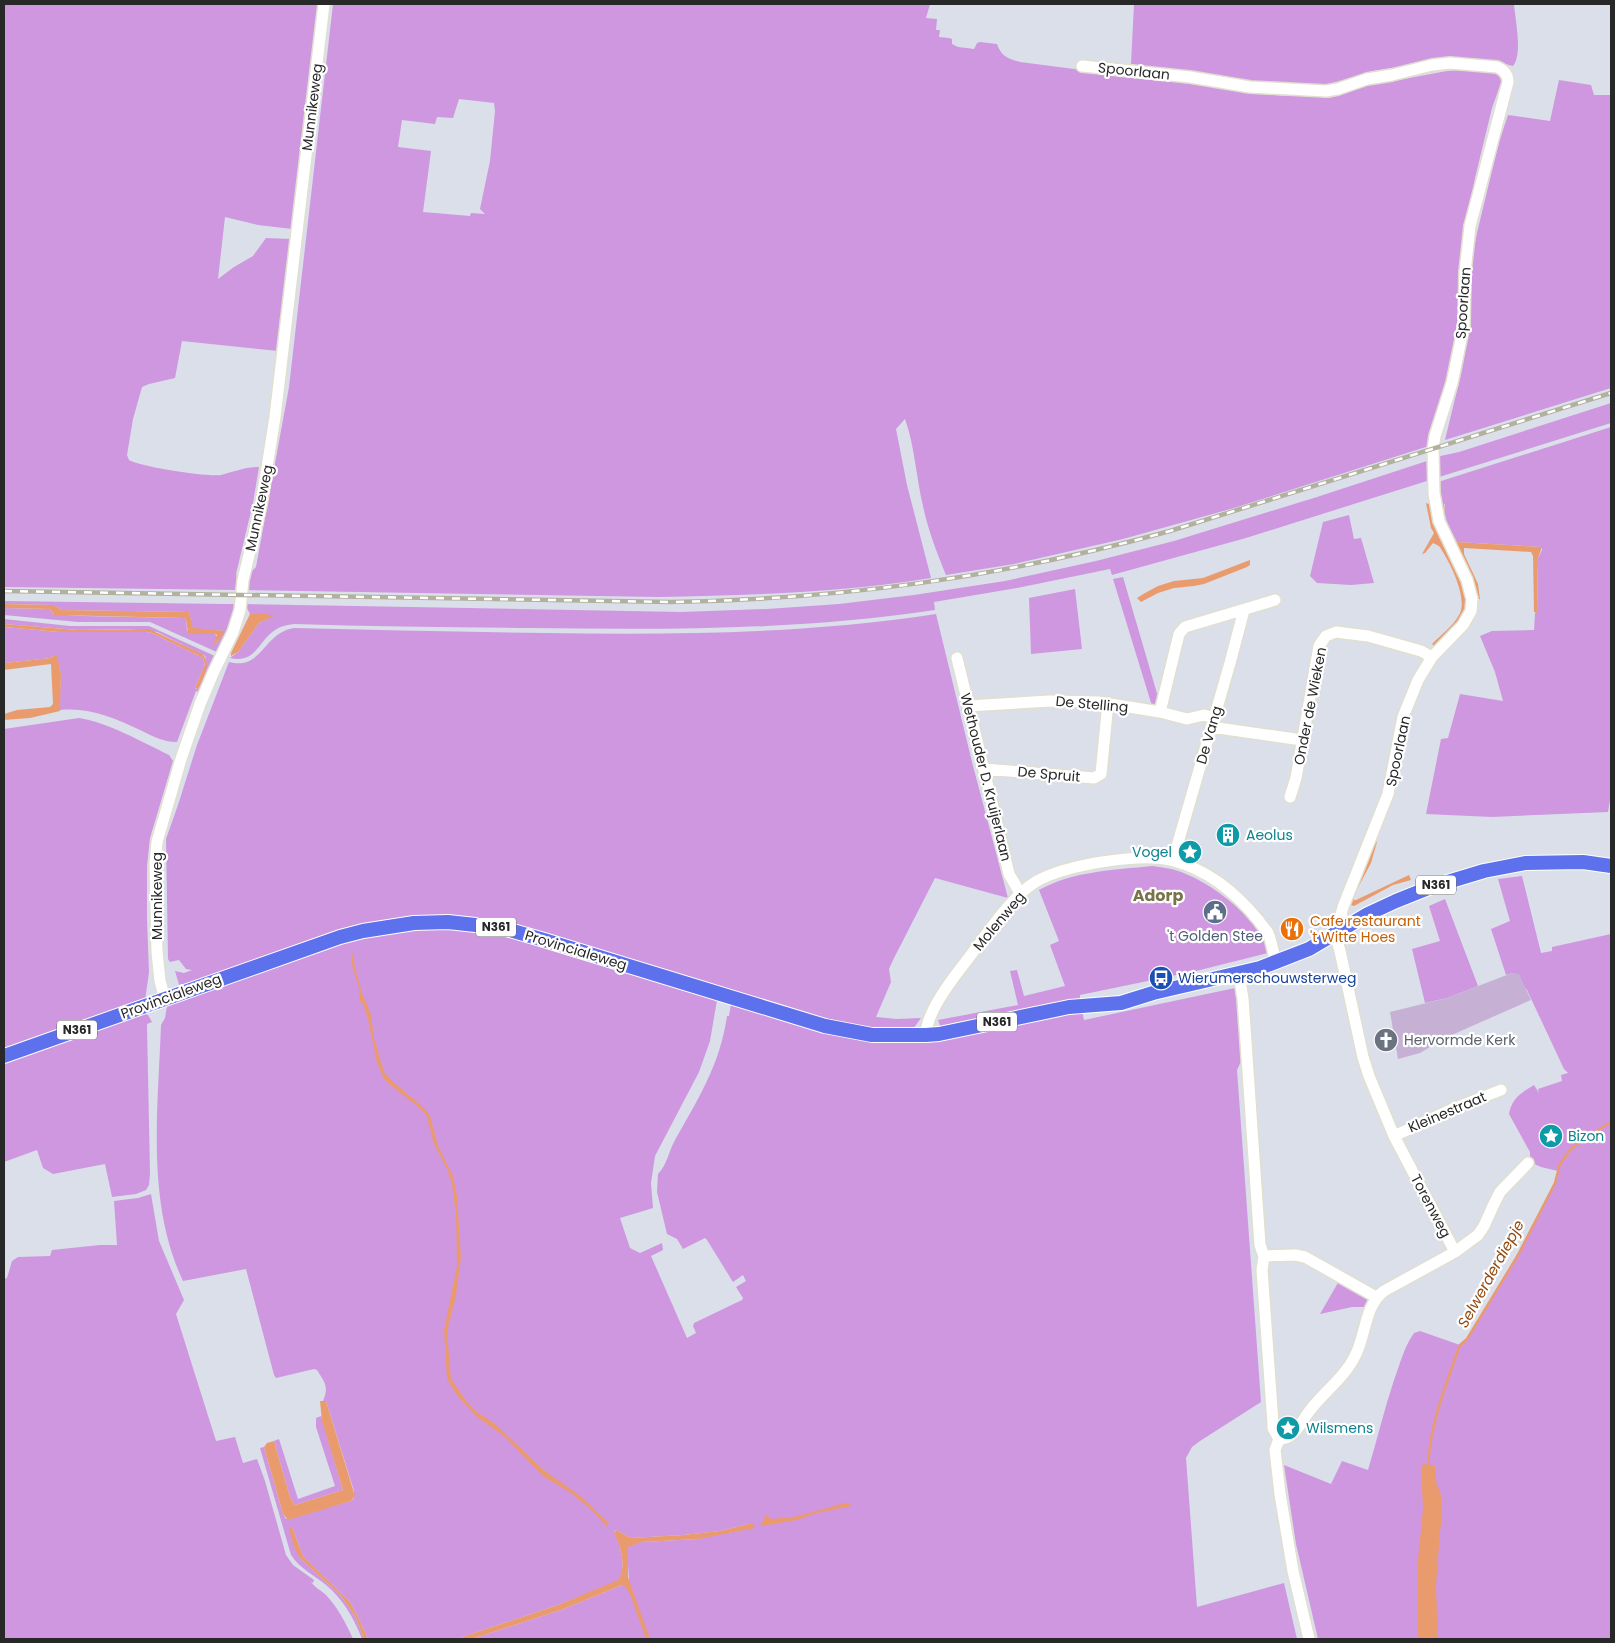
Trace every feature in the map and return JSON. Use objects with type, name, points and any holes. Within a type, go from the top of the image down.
[{"type":"main road","name":"Provincialeweg","points":[[4,1056],[340,937],[414,923],[448,922],[503,928],[723,996],[838,1029],[872,1034],[938,1034],[1069,1007],[1103,997],[1153,993],[1239,974],[1309,949],[1396,901],[1431,887],[1484,871],[1525,864],[1582,862],[1611,866]]},
{"type":"street","name":"Munnikeweg","points":[[164,999],[157,952],[157,842],[200,704],[233,632],[240,610],[243,580],[260,505],[275,417],[324,4]]},
{"type":"street","name":"Spoorlaan","points":[[1082,66],[1190,77],[1250,87],[1326,91],[1338,90],[1367,79],[1450,63],[1498,67],[1506,73],[1508,82],[1470,226],[1465,272],[1465,310],[1460,347],[1452,384],[1435,436],[1433,450],[1434,493],[1439,521],[1467,580],[1472,606],[1469,616],[1463,624],[1432,657],[1418,680],[1403,717],[1388,794],[1342,907],[1341,930]]},
{"type":"street","points":[[1160,712],[1179,634],[1185,627],[1275,600]]},
{"type":"street","name":"De Vang","points":[[1173,860],[1244,610]]},
{"type":"street","name":"Onder de Wieken","points":[[1290,797],[1296,778],[1320,646],[1326,636],[1336,632],[1368,636],[1421,651],[1432,657]]},
{"type":"street","name":"Wethouder D. Kruijerlaan","points":[[957,658],[1009,874],[1020,893]]},
{"type":"street","name":"De Stelling","points":[[968,706],[1049,701],[1108,703],[1160,712],[1187,719],[1204,715],[1212,722],[1302,740]]},
{"type":"street","name":"De Spruit","points":[[984,769],[1094,778],[1101,774],[1108,703]]},
{"type":"street","name":"Molenweg","points":[[926,1035],[929,1017],[949,984],[1020,893],[1038,881],[1061,870],[1088,864],[1144,858],[1173,860],[1196,869],[1220,884],[1245,904],[1268,933],[1276,962]]},
{"type":"street","name":"Torenweg","points":[[1341,930],[1367,1070],[1394,1136],[1455,1252],[1376,1297]]},
{"type":"street","points":[[1239,974],[1243,999],[1260,1245],[1264,1256],[1262,1270],[1273,1428],[1279,1439],[1275,1450],[1280,1494],[1293,1571],[1309,1639]]},
{"type":"street","name":"Kleinestraat","points":[[1394,1136],[1455,1108],[1502,1090]]},
{"type":"street","points":[[1455,1252],[1478,1235],[1500,1192],[1528,1163]]},
{"type":"street","points":[[1264,1256],[1295,1255],[1305,1257],[1376,1297],[1355,1356],[1346,1370],[1310,1410],[1296,1431],[1289,1437],[1279,1439]]},
{"type":"shaded area","points":[[4,4],[318,4],[292,229],[258,225],[225,217],[218,279],[253,256],[266,238],[291,239],[278,351],[182,341],[175,378],[142,387],[133,419],[127,455],[129,460],[146,466],[213,475],[259,467],[253,503],[236,574],[238,590],[4,587]]},
{"type":"shaded area","points":[[333,4],[930,4],[926,18],[937,19],[936,30],[940,30],[939,37],[952,39],[952,44],[958,47],[974,49],[977,43],[980,42],[997,44],[1001,52],[1006,56],[1020,62],[1283,96],[1302,95],[1330,98],[1371,84],[1447,71],[1492,70],[1500,74],[1502,80],[1492,108],[1475,178],[1459,264],[1458,320],[1452,363],[1429,446],[1234,508],[1123,539],[1014,564],[946,575],[925,515],[911,440],[905,419],[896,429],[907,485],[931,578],[829,590],[658,597],[245,590],[247,576],[256,567],[289,387]],"holes":[[[459,99],[494,103],[495,111],[490,161],[480,209],[485,214],[471,213],[470,216],[423,212],[431,151],[398,147],[402,120],[435,124],[437,117],[453,118]]]},
{"type":"shaded area","points":[[1134,4],[1514,4],[1518,53],[1513,66],[1489,60],[1468,58],[1435,61],[1373,71],[1322,86],[1268,84],[1131,64]]},
{"type":"shaded area","points":[[1559,80],[1591,85],[1594,95],[1611,95],[1611,388],[1445,440],[1462,370],[1470,318],[1471,263],[1499,142],[1508,115],[1550,121]]},
{"type":"shaded area","points":[[1611,403],[1611,423],[1436,478],[1436,457],[1459,452]]},
{"type":"shaded area","points":[[1611,427],[1611,794],[1608,812],[1492,817],[1426,814],[1441,739],[1448,738],[1460,694],[1503,701],[1495,672],[1480,636],[1492,631],[1534,630],[1535,613],[1537,613],[1538,558],[1542,550],[1542,547],[1457,542],[1446,519],[1445,504],[1442,503],[1438,482]]},
{"type":"shaded area","points":[[1427,461],[1430,480],[1246,538],[1112,575],[1110,569],[1017,588],[934,602],[935,610],[835,622],[734,627],[583,629],[294,624],[275,630],[246,658],[230,658],[238,652],[259,623],[265,620],[266,614],[250,614],[245,604],[681,612],[839,604],[914,595],[1005,581],[1174,541]]},
{"type":"shaded area","points":[[1444,502],[1445,520],[1457,542],[1542,547],[1538,558],[1537,613],[1534,612],[1533,556],[1531,552],[1464,548],[1464,554],[1478,584],[1480,599],[1476,597],[1446,530],[1441,504]]},
{"type":"shaded area","points":[[1426,503],[1429,504],[1438,534],[1465,587],[1467,599],[1462,619],[1435,647],[1432,644],[1450,627],[1459,615],[1462,599],[1448,560],[1439,546],[1433,543],[1422,554],[1434,533],[1431,528]]},
{"type":"shaded area","points":[[1349,515],[1354,539],[1361,538],[1374,583],[1351,585],[1317,583],[1310,576],[1323,522]]},
{"type":"shaded area","points":[[1250,560],[1250,565],[1247,567],[1204,584],[1174,588],[1158,593],[1141,602],[1137,598],[1158,586],[1174,581],[1203,578]]},
{"type":"shaded area","points":[[1123,577],[1161,707],[1152,706],[1113,579]]},
{"type":"shaded area","points":[[1075,589],[1082,649],[1031,654],[1029,598]]},
{"type":"shaded area","points":[[4,601],[237,604],[237,609],[219,653],[150,622],[78,622],[4,615],[4,608],[50,609],[53,614],[82,616],[184,618],[186,619],[187,631],[215,634],[217,637],[214,642],[216,644],[224,631],[195,629],[192,627],[189,612],[61,610],[54,605],[4,604]]},
{"type":"shaded area","points":[[4,604],[54,605],[61,610],[189,612],[193,628],[224,631],[224,633],[215,645],[214,642],[217,635],[215,634],[188,634],[186,619],[184,618],[54,615],[50,609],[4,608]]},
{"type":"shaded area","points":[[250,614],[274,616],[259,623],[238,652],[231,656],[231,653]]},
{"type":"shaded area","points":[[936,614],[1008,898],[935,878],[889,969],[891,982],[876,1017],[897,1019],[921,1018],[913,1029],[886,1030],[823,1019],[454,917],[276,953],[180,988],[175,971],[184,973],[192,970],[186,969],[179,960],[170,962],[168,959],[166,839],[197,745],[229,662],[240,663],[249,661],[256,657],[275,637],[284,631],[294,628],[642,634],[740,632],[838,626]]},
{"type":"shaded area","points":[[4,619],[70,626],[149,626],[217,657],[201,693],[196,691],[177,742],[167,741],[102,714],[82,710],[60,710],[61,676],[58,662],[54,655],[51,658],[4,663],[4,627],[59,632],[147,632],[203,658],[205,663],[205,656],[157,632],[131,629],[78,630],[4,624]],"holes":[[[204,667],[198,689],[197,689],[195,688]]]},
{"type":"shaded area","points":[[4,624],[78,630],[149,629],[202,654],[207,662],[206,671],[198,689],[195,688],[205,664],[203,658],[152,633],[59,632],[4,627]]},
{"type":"shaded area","points":[[57,655],[61,674],[60,711],[30,718],[4,720],[4,714],[17,710],[50,707],[53,704],[51,664],[4,670],[4,663],[51,658]]},
{"type":"shaded area","points":[[79,718],[90,720],[124,733],[169,755],[173,761],[150,838],[147,866],[149,972],[145,1001],[4,1051],[4,729]]},
{"type":"shaded area","points":[[1375,841],[1377,842],[1371,863],[1353,897],[1354,900],[1409,875],[1411,880],[1393,885],[1354,906],[1351,905],[1349,899]]},
{"type":"shaded area","points":[[1152,866],[1172,869],[1188,875],[1225,897],[1256,927],[1265,940],[1268,953],[1196,971],[1080,995],[1080,1000],[941,1028],[938,1020],[1018,1005],[1010,971],[1017,970],[1024,996],[1065,986],[1050,945],[1059,941],[1039,890],[1080,875]]},
{"type":"shaded area","points":[[1522,876],[1541,953],[1552,951],[1552,947],[1611,934],[1611,1639],[1318,1639],[1296,1544],[1284,1465],[1331,1484],[1342,1461],[1368,1470],[1394,1380],[1405,1350],[1414,1333],[1420,1331],[1460,1345],[1467,1339],[1504,1279],[1555,1183],[1558,1171],[1530,1162],[1530,1152],[1509,1114],[1512,1104],[1525,1091],[1534,1085],[1539,1093],[1538,1089],[1562,1081],[1561,1075],[1568,1073],[1564,1069],[1527,990],[1512,973],[1506,975],[1491,929],[1510,921],[1498,879]]},
{"type":"shaded area","points":[[1445,899],[1478,986],[1447,998],[1425,1003],[1412,949],[1440,941],[1429,906]]},
{"type":"shaded area","points":[[425,927],[470,929],[517,938],[717,1000],[710,1041],[699,1072],[655,1156],[651,1183],[653,1208],[620,1218],[630,1248],[640,1253],[662,1243],[663,1250],[651,1256],[687,1338],[696,1333],[693,1326],[694,1323],[742,1300],[743,1298],[736,1287],[746,1281],[743,1275],[733,1282],[705,1238],[683,1249],[677,1239],[667,1234],[657,1192],[658,1174],[664,1166],[675,1140],[700,1096],[714,1066],[731,1004],[860,1039],[914,1042],[973,1033],[1082,1011],[1084,1020],[1235,988],[1243,1057],[1237,1070],[1261,1402],[1200,1441],[1192,1447],[1186,1458],[1197,1607],[1284,1583],[1297,1639],[472,1639],[561,1610],[625,1585],[629,1581],[627,1548],[631,1545],[642,1542],[698,1539],[753,1523],[720,1531],[631,1538],[616,1530],[614,1532],[621,1550],[623,1565],[620,1578],[616,1582],[558,1605],[456,1639],[368,1639],[349,1601],[303,1556],[292,1527],[300,1558],[341,1596],[355,1616],[364,1639],[362,1639],[352,1616],[338,1596],[302,1568],[291,1555],[260,1448],[264,1447],[286,1519],[351,1501],[354,1498],[354,1491],[326,1401],[323,1401],[326,1392],[324,1382],[317,1370],[314,1369],[276,1378],[246,1269],[183,1281],[171,1251],[159,1188],[157,1155],[161,1025],[165,1018],[167,1006],[345,940]]},
{"type":"shaded area","points":[[353,952],[355,968],[371,1015],[374,1038],[384,1072],[424,1108],[430,1116],[438,1146],[453,1176],[457,1196],[461,1257],[456,1296],[447,1331],[451,1379],[467,1402],[477,1412],[494,1423],[545,1471],[579,1495],[609,1523],[607,1527],[594,1512],[571,1493],[543,1476],[505,1437],[476,1416],[456,1394],[447,1379],[444,1330],[457,1266],[456,1215],[452,1184],[447,1169],[434,1144],[427,1117],[422,1110],[384,1079],[377,1063],[368,1019],[363,1004],[359,1000],[359,988],[352,964]]},
{"type":"shaded area","points":[[1512,973],[1519,974],[1531,1000],[1445,1038],[1420,1053],[1398,1059],[1390,1012],[1447,998]]},
{"type":"shaded area","points":[[144,1013],[148,1015],[152,1022],[147,1024],[150,1173],[149,1185],[146,1190],[136,1194],[112,1197],[105,1164],[53,1174],[43,1168],[37,1150],[4,1162],[4,1060]]},
{"type":"shaded area","points":[[151,1194],[159,1241],[184,1300],[176,1314],[216,1441],[235,1437],[243,1463],[257,1459],[286,1555],[293,1565],[314,1580],[313,1583],[311,1582],[330,1600],[348,1627],[353,1639],[4,1639],[4,1279],[7,1278],[12,1261],[18,1257],[50,1256],[52,1250],[117,1245],[114,1201],[138,1198]]},
{"type":"shaded area","points":[[1339,1281],[1367,1298],[1367,1307],[1352,1307],[1320,1314]]},
{"type":"shaded area","points":[[320,1401],[326,1401],[355,1496],[351,1501],[288,1520],[283,1514],[264,1447],[267,1443],[274,1441],[290,1497],[295,1505],[343,1490],[322,1421]]},
{"type":"shaded area","points":[[321,1416],[343,1490],[295,1505],[290,1497],[274,1441],[279,1439],[298,1499],[335,1486],[316,1427],[316,1418]]},
{"type":"shaded area","points":[[1424,1464],[1435,1466],[1436,1481],[1441,1495],[1442,1519],[1436,1586],[1438,1639],[1419,1639],[1418,1634],[1418,1560],[1423,1508],[1421,1467]]},
{"type":"shaded area","points":[[850,1503],[851,1506],[817,1513],[797,1520],[762,1526],[762,1522],[765,1519],[764,1516],[767,1515],[771,1519],[794,1517]]},
{"type":"shaded area","points":[[753,1523],[755,1528],[698,1539],[642,1542],[628,1547],[628,1577],[650,1639],[646,1639],[630,1594],[625,1586],[622,1585],[561,1610],[472,1639],[456,1639],[558,1605],[618,1580],[623,1563],[621,1550],[614,1533],[616,1530],[631,1538],[720,1531]]},
{"type":"shaded area","points":[[292,1527],[303,1556],[349,1601],[368,1639],[364,1639],[355,1616],[341,1596],[300,1558],[289,1529]]},
{"type":"waterway","name":"Selwerderdiepje","points":[[1428,1466],[1435,1420],[1460,1345],[1467,1339],[1518,1255],[1555,1183],[1560,1164],[1572,1148],[1611,1122]]},
{"type":"railway","points":[[4,591],[671,602],[798,596],[923,583],[1046,561],[1170,531],[1611,393]]},
{"type":"place","name":"Aeolus","points":[[1228,835]]},
{"type":"place","name":"Vogel","points":[[1190,852]]},
{"type":"place","name":"'t Golden Stee","points":[[1215,912]]},
{"type":"place","name":"Cafe restaurant 't Witte Hoes","points":[[1292,929]]},
{"type":"place","name":"Wierumerschouwsterweg","points":[[1161,978]]},
{"type":"place","name":"Hervormde Kerk","points":[[1386,1040]]},
{"type":"place","name":"Bizon","points":[[1551,1136]]},
{"type":"place","name":"Wilsmens","points":[[1288,1428]]},
{"type":"district","name":"Adorp","points":[[1158,895]]}]
